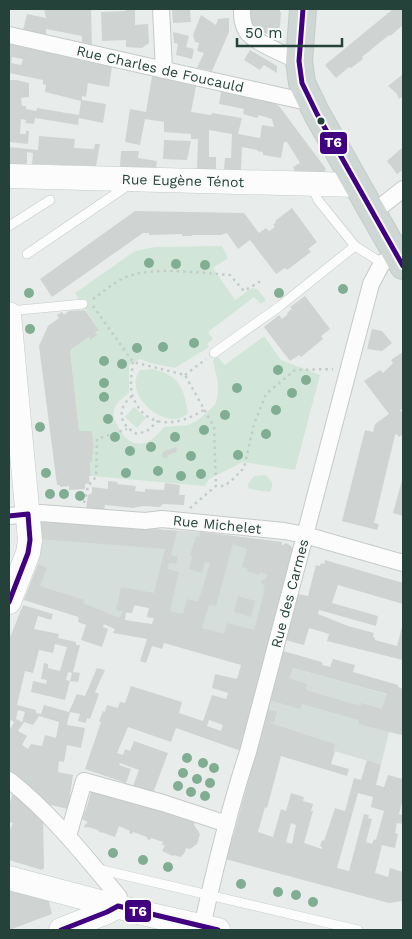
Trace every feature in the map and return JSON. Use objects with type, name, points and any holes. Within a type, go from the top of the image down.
[{"type":"main road","points":[[303,9],[299,61],[302,83],[374,212],[394,261]]},
{"type":"street","points":[[161,9],[164,70]]},
{"type":"street","points":[[242,9],[242,23],[248,34],[276,51],[299,61]]},
{"type":"street","name":"Rue Charles de Foucauld","points":[[9,35],[312,103]]},
{"type":"street","name":"Rue Eugène Ténot","points":[[9,176],[358,185]]},
{"type":"street","points":[[374,212],[403,189]]},
{"type":"street","name":"Rue des Carmes","points":[[210,929],[208,895],[306,535],[370,284],[394,261]]},
{"type":"street","points":[[9,313],[18,515],[30,540],[28,552],[9,602]]},
{"type":"street","name":"Rue Michelet","points":[[18,515],[81,516],[145,521],[162,519],[284,531],[306,535],[403,563]]},
{"type":"street","points":[[9,780],[21,789],[63,831],[119,897],[118,906]]},
{"type":"street","points":[[63,831],[84,781],[163,803],[227,824]]},
{"type":"street","points":[[9,878],[210,929]]},
{"type":"street","points":[[61,930],[118,906]]},
{"type":"lane","points":[[27,254],[136,180]]},
{"type":"lane","points":[[311,184],[318,200],[355,246],[394,261]]},
{"type":"lane","points":[[9,226],[50,200]]},
{"type":"lane","points":[[214,353],[280,306],[355,246]]},
{"type":"lane","points":[[9,313],[83,304]]},
{"type":"lane","points":[[95,868],[358,930]]},
{"type":"path","points":[[205,409],[193,417],[180,422],[158,421],[143,412],[132,396],[133,362],[90,301],[123,278],[139,272],[230,275],[244,291],[261,281]]},
{"type":"path","points":[[185,375],[214,353]]},
{"type":"path","points":[[133,362],[185,375],[214,427],[216,486]]},
{"type":"path","points":[[186,511],[216,486],[224,486],[232,481],[244,468],[254,424],[266,394],[295,370],[348,369]]},
{"type":"path","points":[[132,396],[125,402],[122,410],[122,419],[127,429],[137,434],[147,431],[158,421]]},
{"type":"path","points":[[81,516],[88,486],[96,477],[97,439],[127,429]]},
{"type":"shaded area","points":[[41,521],[200,532],[282,542],[282,545],[288,544],[293,549],[269,646],[147,617],[149,608],[135,605],[132,613],[122,612],[115,629],[80,614],[79,617],[24,600],[38,564]]},
{"type":"shaded area","points":[[279,664],[403,699],[402,735],[389,732],[381,765],[262,729]]},
{"type":"green space","points":[[222,246],[228,258],[213,268],[235,300],[252,288],[257,289],[266,300],[261,304],[254,297],[208,332],[213,339],[207,344],[209,347],[175,368],[140,359],[129,365],[129,393],[116,405],[113,412],[114,418],[122,433],[133,443],[139,444],[152,439],[164,427],[188,425],[198,420],[215,405],[218,383],[213,361],[216,355],[225,365],[264,336],[281,360],[320,375],[295,470],[243,462],[209,479],[205,486],[91,476],[90,462],[92,461],[94,447],[92,431],[79,431],[70,350],[89,337],[90,339],[99,330],[75,293],[135,251],[155,247]]},
{"type":"green space","points":[[152,369],[169,375],[179,384],[188,413],[179,418],[169,419],[149,409],[137,390],[136,380],[140,370]]},
{"type":"green space","points":[[134,407],[146,418],[137,428],[125,417]]},
{"type":"green space","points":[[266,475],[272,482],[270,492],[249,489],[248,484],[254,476]]},
{"type":"building","points":[[44,9],[91,9],[92,45],[82,43],[82,36],[46,29],[46,35],[23,30],[27,14],[46,18]]},
{"type":"building","points":[[125,9],[135,9],[135,25],[148,24],[149,43],[142,48],[126,47],[126,40],[102,41],[101,12],[125,11]]},
{"type":"building","points":[[172,9],[190,10],[191,22],[173,23]]},
{"type":"building","points":[[249,9],[280,9],[280,27],[273,34],[263,33],[250,23]]},
{"type":"building","points":[[393,9],[403,9],[402,26],[362,57],[363,59],[351,68],[349,67],[336,78],[325,65]]},
{"type":"building","points":[[201,15],[216,25],[218,19],[229,18],[229,32],[212,71],[197,68],[204,53],[197,51],[199,43],[195,42],[193,35]]},
{"type":"building","points":[[173,32],[189,36],[186,47],[194,49],[192,59],[176,55],[178,44],[174,43]]},
{"type":"building","points":[[9,44],[112,67],[109,87],[88,83],[86,97],[82,96],[82,100],[106,104],[103,123],[79,118],[78,125],[35,118],[34,124],[25,123],[26,120],[21,119],[20,134],[26,134],[26,131],[29,131],[28,144],[9,142],[9,80],[29,83],[29,97],[21,98],[22,106],[26,106],[26,109],[36,111],[37,108],[79,115],[81,101],[45,92],[46,85],[43,84],[43,80],[9,73]],"holes":[[[12,57],[23,59],[21,65],[11,63]]]},
{"type":"building","points":[[250,50],[277,66],[277,73],[264,65],[260,70],[244,60]]},
{"type":"building","points":[[403,74],[403,96],[399,99],[397,94],[388,86]]},
{"type":"building","points":[[152,76],[196,86],[191,112],[242,118],[238,134],[260,138],[262,125],[274,127],[272,119],[259,115],[257,118],[243,114],[244,109],[219,104],[221,91],[274,103],[279,106],[326,169],[324,173],[295,172],[293,167],[300,163],[287,142],[284,142],[281,158],[263,155],[263,152],[258,150],[242,147],[241,170],[224,170],[225,158],[231,158],[232,134],[209,130],[209,157],[216,157],[216,169],[197,169],[198,139],[191,139],[191,134],[164,132],[164,122],[145,119],[140,145],[125,142],[130,109],[146,112]]},
{"type":"building","points":[[39,136],[75,139],[74,148],[94,149],[95,144],[100,144],[96,166],[32,164],[33,153],[27,152],[27,164],[9,164],[9,147],[38,150]]},
{"type":"building","points":[[164,140],[191,141],[187,160],[163,159]]},
{"type":"building","points":[[403,147],[403,170],[397,174],[387,161]]},
{"type":"building","points":[[121,151],[139,151],[138,158],[157,161],[156,168],[120,167]]},
{"type":"building","points":[[292,208],[317,242],[308,249],[311,252],[287,270],[285,268],[276,274],[250,240],[238,249],[227,233],[221,235],[182,236],[182,234],[149,235],[149,233],[143,233],[52,297],[40,279],[135,211],[244,213],[259,233],[266,228],[269,231],[275,227],[273,225],[275,221]]},
{"type":"building","points":[[305,296],[330,329],[321,336],[323,339],[301,357],[299,355],[290,361],[264,327],[279,315],[282,319],[292,309],[290,307]]},
{"type":"building","points":[[85,310],[99,330],[95,333],[97,335],[90,340],[89,337],[70,350],[79,431],[92,431],[94,447],[92,462],[90,462],[90,483],[85,484],[85,489],[69,490],[69,486],[60,487],[60,485],[57,485],[39,346],[48,326],[59,318],[57,315],[62,312],[64,315],[69,311]]},
{"type":"building","points":[[372,329],[382,331],[392,343],[382,351],[367,349]]},
{"type":"building","points":[[403,352],[403,408],[400,410],[403,414],[403,434],[399,437],[397,434],[395,435],[374,523],[379,524],[377,530],[342,521],[365,430],[373,432],[375,424],[389,414],[364,381],[380,370],[383,373],[393,363],[391,360]]},
{"type":"building","points":[[176,447],[177,452],[168,455],[167,459],[162,457],[163,452]]},
{"type":"building","points":[[403,477],[403,516],[393,513]]},
{"type":"building","points":[[108,481],[136,486],[135,491],[145,492],[145,489],[164,490],[165,483],[180,485],[179,495],[185,495],[184,505],[163,504],[160,507],[143,506],[133,508],[105,505],[104,511],[86,509],[88,495],[92,493],[92,487],[108,489]]},
{"type":"building","points":[[41,521],[177,531],[171,555],[178,557],[176,564],[169,563],[167,569],[179,572],[170,611],[183,614],[187,599],[198,602],[210,563],[205,562],[202,573],[189,569],[192,556],[190,555],[196,536],[199,537],[200,532],[282,542],[281,546],[286,543],[291,546],[293,550],[290,556],[293,558],[241,751],[176,728],[171,742],[128,727],[117,753],[123,755],[125,749],[130,751],[134,741],[168,753],[153,793],[133,786],[139,770],[120,763],[119,765],[131,769],[126,783],[85,769],[103,711],[105,712],[107,705],[118,708],[120,702],[125,703],[131,686],[182,702],[179,713],[203,721],[212,695],[226,699],[228,693],[212,688],[215,674],[237,679],[241,665],[164,643],[162,649],[152,646],[146,663],[140,661],[147,639],[113,633],[115,629],[104,624],[103,627],[108,629],[102,647],[81,640],[86,625],[78,622],[79,617],[24,600],[38,564],[47,568],[40,586],[84,600],[83,603],[119,618],[123,611],[116,610],[121,587],[154,593],[165,549],[40,539]],"holes":[[[233,544],[247,549],[242,567],[259,575],[260,572],[268,575],[261,583],[264,584],[263,587],[265,588],[254,630],[227,623],[224,634],[202,628],[209,605],[216,606]],[[134,605],[149,608],[147,617],[154,618],[152,624],[125,620],[126,612],[132,613]],[[209,720],[223,725],[221,731],[207,726]]]},
{"type":"building","points":[[325,560],[403,583],[403,604],[338,585],[332,603],[378,616],[376,626],[319,610],[318,614],[348,626],[374,633],[373,637],[375,640],[397,646],[403,623],[403,660],[327,641],[329,634],[309,628],[304,645],[285,640],[298,594],[308,596],[316,565],[324,564]]},
{"type":"building","points":[[238,596],[255,601],[251,617],[234,612]]},
{"type":"building","points":[[23,605],[53,614],[51,620],[38,616],[34,629],[59,634],[58,638],[76,642],[76,645],[80,645],[73,672],[80,673],[78,682],[70,681],[65,700],[31,692],[33,681],[46,684],[47,680],[41,679],[44,663],[48,664],[48,668],[60,671],[67,647],[55,644],[53,653],[39,650],[33,673],[25,671],[17,705],[36,710],[36,713],[41,714],[44,705],[69,712],[77,694],[85,696],[97,668],[105,670],[95,692],[99,694],[90,719],[87,718],[86,723],[78,721],[80,714],[70,712],[67,725],[85,728],[81,748],[67,745],[64,762],[59,761],[58,772],[73,775],[68,809],[47,804],[9,770],[9,731],[14,722],[11,720],[9,724],[9,640]],"holes":[[[68,672],[72,673],[70,681],[66,680]],[[18,710],[25,712],[22,722],[16,719]],[[39,716],[59,722],[56,738],[45,735],[42,746],[31,744],[28,749],[22,745],[27,736],[18,731],[24,722],[33,725]]]},
{"type":"building","points":[[283,651],[322,662],[322,665],[330,667],[333,659],[355,665],[353,672],[398,685],[398,687],[403,689],[402,735],[358,724],[359,720],[302,704],[300,709],[269,700]],"holes":[[[293,668],[387,694],[382,709],[361,703],[360,706],[306,690],[307,684],[289,678]]]},
{"type":"building","points":[[267,709],[277,712],[274,722],[270,723],[335,744],[331,764],[349,769],[347,776],[281,756],[267,808],[265,807],[258,832],[273,837],[281,809],[286,811],[291,793],[304,797],[303,801],[313,804],[311,811],[313,811],[304,843],[322,849],[320,846],[322,840],[324,841],[335,808],[345,811],[354,778],[361,780],[367,760],[381,765],[376,785],[384,787],[388,775],[403,779],[403,799],[399,814],[403,815],[403,824],[397,823],[395,833],[398,834],[395,848],[382,845],[375,873],[388,877],[390,868],[403,872],[403,901],[389,903],[225,859],[235,830]],"holes":[[[358,793],[373,797],[371,807],[384,811],[376,840],[374,839],[372,844],[366,842],[372,819],[368,818],[369,815],[364,814],[349,871],[337,868]],[[291,823],[296,825],[292,844],[286,842]]]},
{"type":"building","points":[[90,789],[108,792],[195,821],[194,825],[200,834],[197,844],[190,849],[186,848],[184,854],[180,857],[173,856],[162,851],[165,845],[162,845],[163,842],[151,838],[150,840],[147,839],[147,837],[133,832],[132,834],[129,833],[130,831],[119,826],[115,837],[100,833],[98,830],[86,828],[84,826],[88,822],[82,819],[84,815],[81,814],[82,811],[85,812],[91,793],[89,792]]},
{"type":"building","points":[[13,793],[43,817],[44,868],[42,870],[9,860],[9,832],[13,823],[9,822],[9,805]]},
{"type":"building","points":[[9,888],[48,898],[52,914],[9,930]]},
{"type":"transit line","name":"T6","points":[[303,9],[299,61],[302,83],[317,114],[403,266]]},
{"type":"transit line","name":"T6","points":[[9,516],[28,514],[30,540],[28,553],[9,602]]},
{"type":"transit line","name":"T6","points":[[61,930],[118,906],[218,930]]}]
